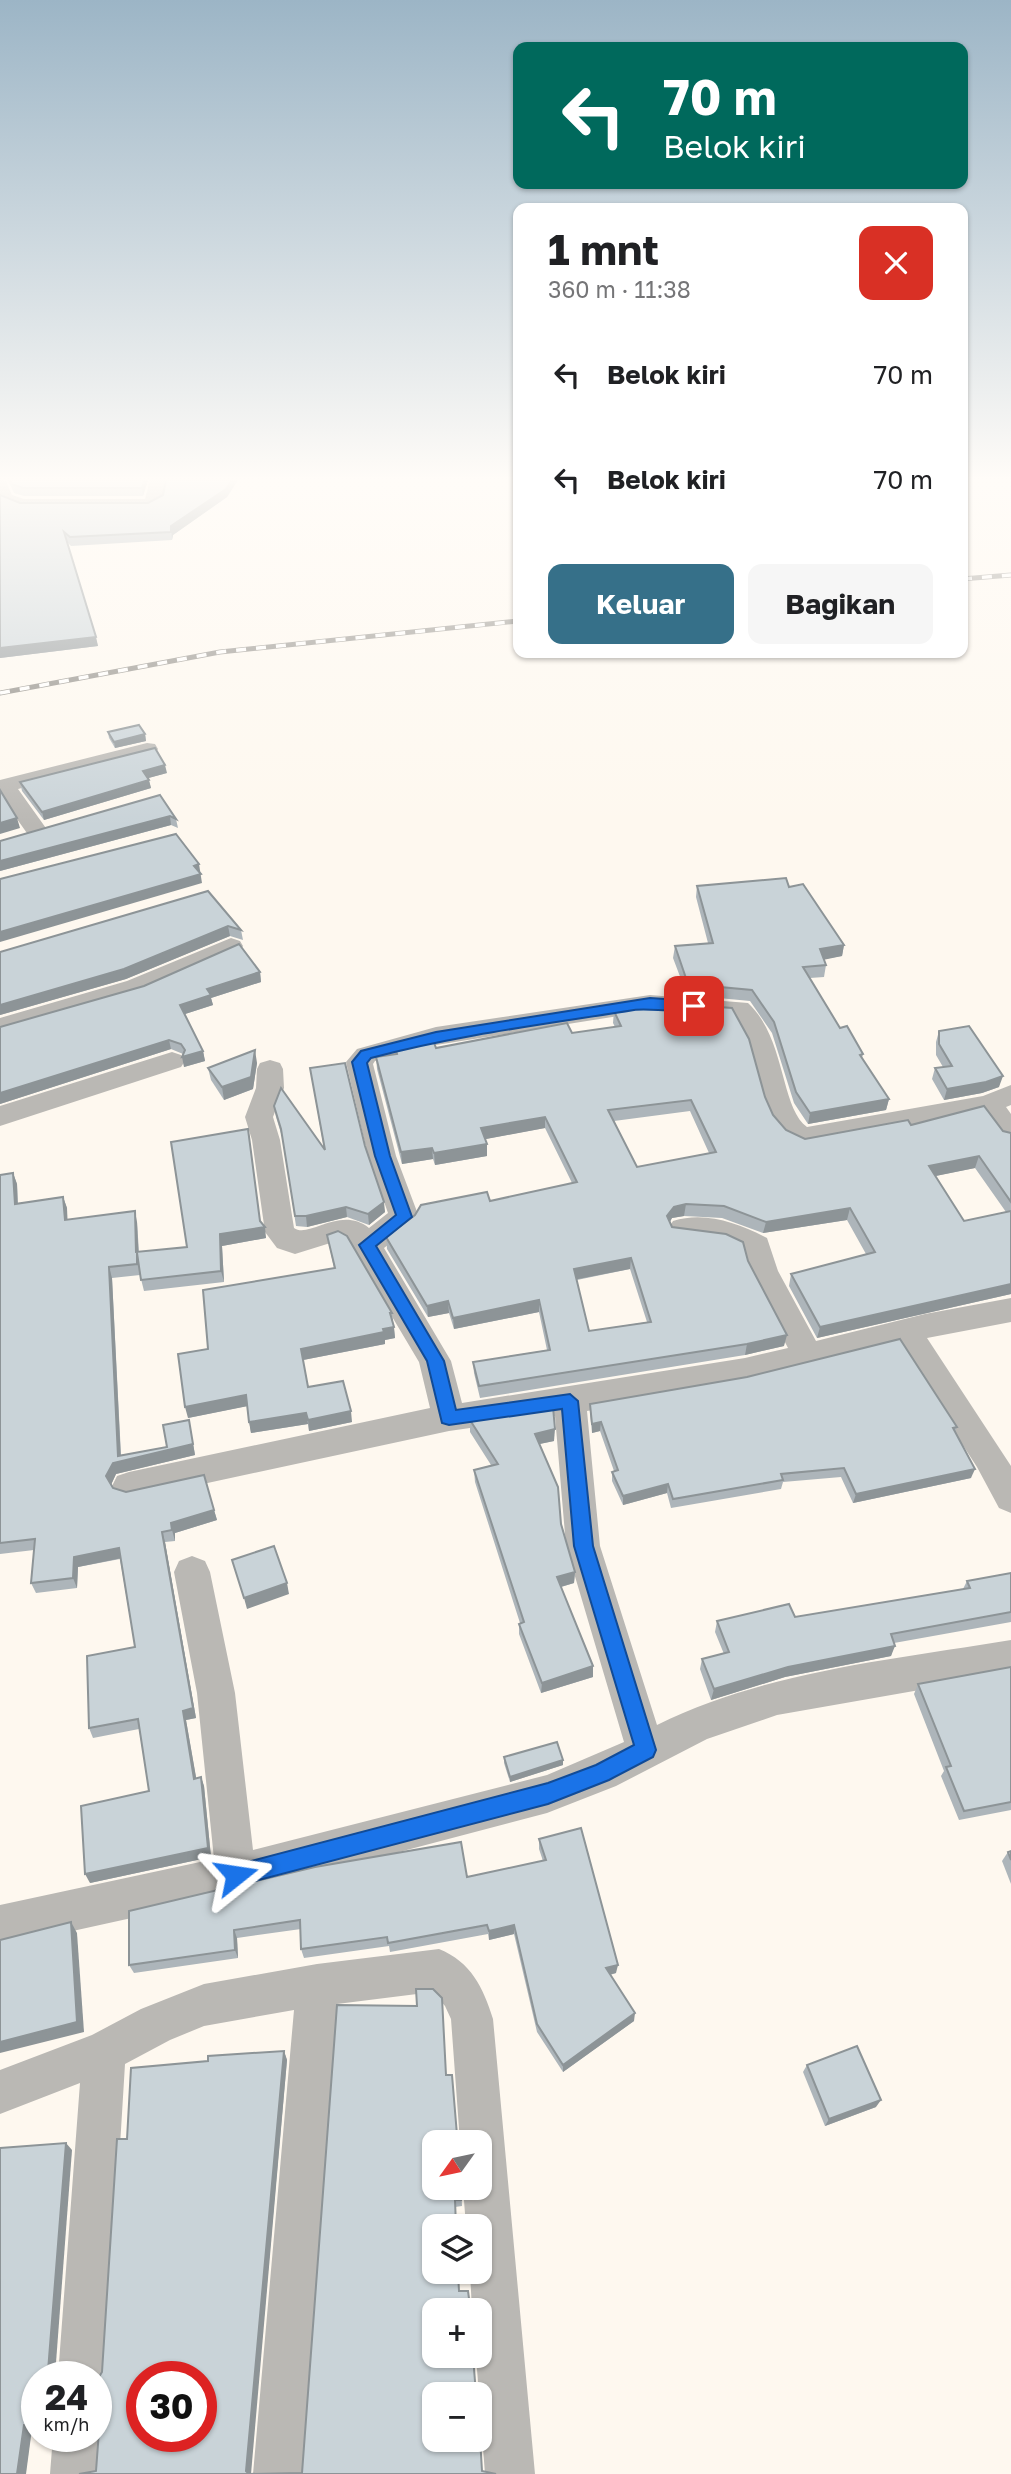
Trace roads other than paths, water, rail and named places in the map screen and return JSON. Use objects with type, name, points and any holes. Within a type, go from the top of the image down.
[{"type":"street","points":[[37,831],[3,786],[147,749]]},
{"type":"street","points":[[12,839],[64,824]]},
{"type":"street","points":[[2,1022],[136,987],[231,946]]},
{"type":"street","points":[[367,1245],[404,1217],[382,1156],[359,1062],[366,1055],[436,1036],[650,1003],[739,1009],[748,1014],[758,1031],[771,1080],[791,1131],[802,1138],[1000,1099],[1011,1134]]},
{"type":"street","points":[[0,1116],[172,1061]]},
{"type":"street","points":[[270,1069],[269,1093],[259,1117],[266,1140],[280,1232],[284,1238],[296,1243],[345,1229],[354,1232],[367,1245],[435,1361],[449,1418]]},
{"type":"street","points":[[683,1229],[730,1232],[756,1246],[763,1271],[808,1356]]},
{"type":"street","points":[[129,1486],[449,1418],[570,1401],[745,1371],[905,1331],[1011,1310]]},
{"type":"street","points":[[905,1331],[989,1457],[1011,1499]]},
{"type":"street","points":[[570,1401],[583,1546],[646,1750]]},
{"type":"street","points":[[192,1572],[216,1693],[236,1875]]},
{"type":"street","points":[[0,1926],[236,1875],[548,1794],[602,1773],[697,1725],[777,1697],[1011,1657]]},
{"type":"street","points":[[0,2092],[104,2052],[156,2024],[204,2006],[317,1985],[439,1970],[457,1983],[466,1998],[472,2019],[510,2474]]},
{"type":"street","points":[[278,2474],[317,1985]]},
{"type":"street","points":[[83,2361],[104,2052]]},
{"type":"street","points":[[75,2474],[77,2452]]},
{"type":"railway","points":[[0,693],[220,652],[513,622]]}]
